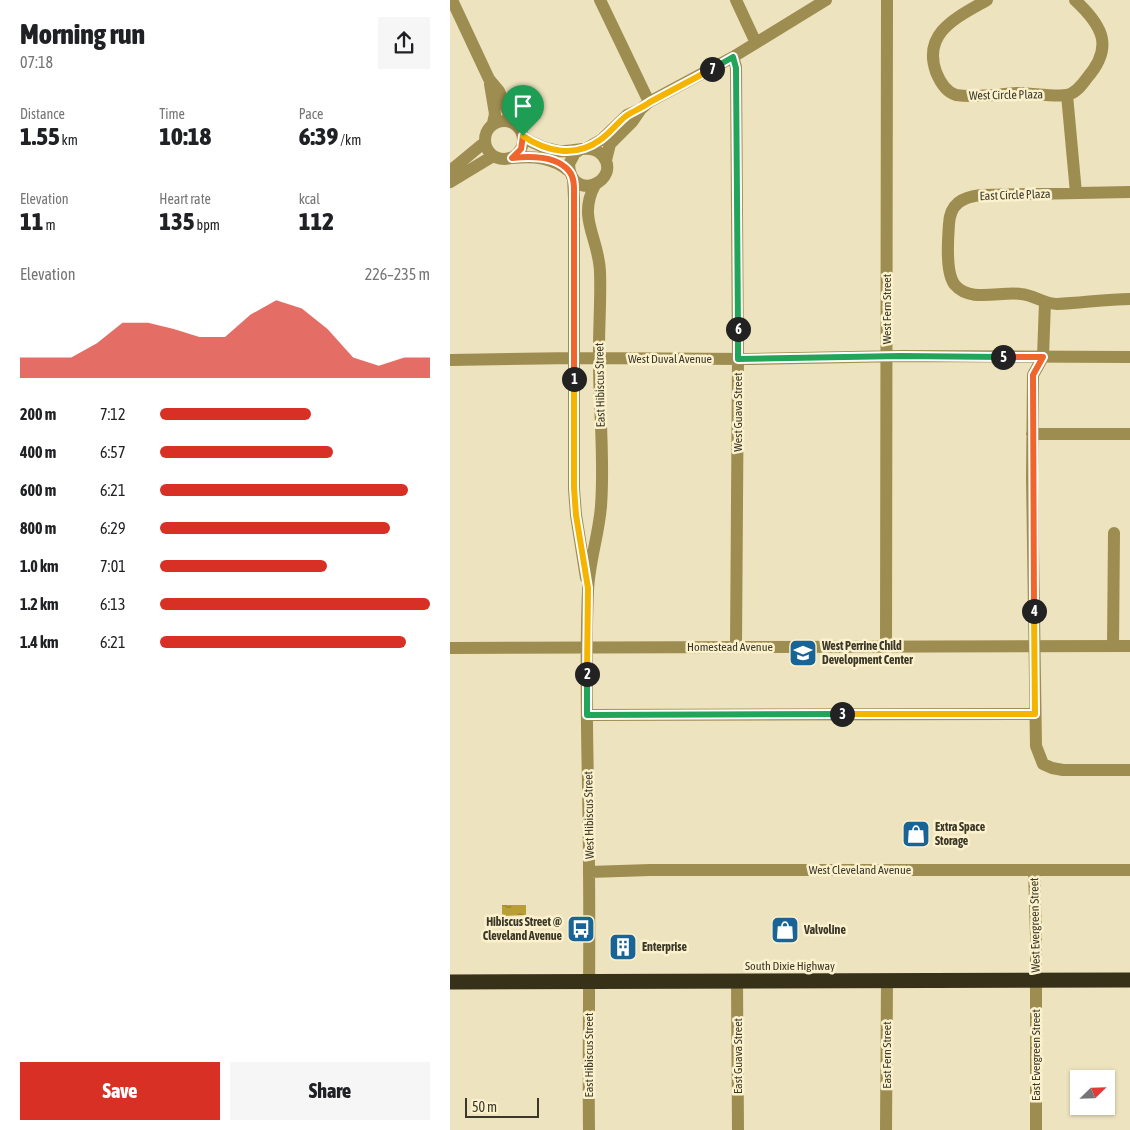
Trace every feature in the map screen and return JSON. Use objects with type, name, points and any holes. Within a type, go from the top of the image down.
[{"type":"highway","name":"South Dixie Highway","points":[[450,982],[1130,980]]},
{"type":"street","points":[[452,0],[489,79],[498,91],[512,122]]},
{"type":"street","points":[[600,0],[645,106]]},
{"type":"street","points":[[736,0],[756,43]]},
{"type":"street","points":[[571,175],[571,158],[601,140],[628,114],[733,57],[826,0]]},
{"type":"street","name":"West Fern Street","points":[[886,647],[887,0]]},
{"type":"street","name":"West Circle Plaza","points":[[987,0],[951,22],[936,38],[934,50],[935,69],[943,85],[952,94],[961,96],[1017,93],[1066,95]]},
{"type":"street","points":[[1075,0],[1099,30],[1103,48],[1099,62],[1093,71],[1077,90],[1066,95],[1076,193]]},
{"type":"street","name":"West Guava Street","points":[[733,57],[736,68],[738,359],[736,647]]},
{"type":"street","points":[[489,79],[494,104],[494,123]]},
{"type":"street","points":[[606,160],[598,151],[584,149],[570,151],[552,150],[537,144],[523,136],[517,125],[506,120],[494,123],[486,133],[485,142],[493,156],[506,159],[541,157],[560,164],[582,185],[595,185],[604,177],[610,144],[645,106]]},
{"type":"street","points":[[512,158],[521,149],[523,136]]},
{"type":"street","points":[[450,171],[485,142]]},
{"type":"street","points":[[450,182],[493,156]]},
{"type":"street","name":"East Hibiscus Street","points":[[571,175],[574,198],[574,488],[576,515],[588,588]]},
{"type":"street","name":"East Hibiscus Street","points":[[587,648],[588,588],[601,506],[598,359],[600,271],[597,248],[587,216],[588,200],[595,185]]},
{"type":"street","name":"East Circle Plaza","points":[[1130,192],[975,196],[957,202],[950,214],[948,228],[948,260],[952,281],[959,288],[972,294],[1024,294],[1058,304],[1130,299]]},
{"type":"street","points":[[1046,302],[1043,357],[1033,375],[1036,746],[1043,764],[1052,768],[1063,770],[1130,770]]},
{"type":"street","name":"West Duval Avenue","points":[[450,360],[1130,356]]},
{"type":"street","points":[[1032,434],[1130,434]]},
{"type":"street","points":[[1114,533],[1114,646]]},
{"type":"street","name":"Homestead Avenue","points":[[450,648],[1130,646]]},
{"type":"street","name":"West Hibiscus Street","points":[[587,648],[590,872],[589,981]]},
{"type":"street","points":[[587,715],[1035,714]]},
{"type":"street","name":"West Cleveland Avenue","points":[[590,872],[650,870],[1130,870]]},
{"type":"street","name":"West Evergreen Street","points":[[1034,870],[1035,980]]},
{"type":"street","name":"East Evergreen Street","points":[[1035,980],[1036,1130]]},
{"type":"street","name":"East Hibiscus Street","points":[[589,981],[589,1130]]},
{"type":"street","name":"East Fern Street","points":[[886,1130],[887,981]]},
{"type":"street","name":"East Guava Street","points":[[738,982],[738,1130]]},
{"type":"water","points":[[502,905],[526,905],[526,915],[502,916]]},
{"type":"place","name":"West Perrine Child Development Center","points":[[803,653]]},
{"type":"place","name":"Extra Space Storage","points":[[916,834]]},
{"type":"place","name":"Hibiscus Street @ Cleveland Avenue","points":[[581,929]]},
{"type":"place","name":"Valvoline","points":[[785,930]]},
{"type":"place","name":"Enterprise","points":[[623,947]]},
{"type":"route","points":[[733,57],[736,68],[738,359],[875,358],[901,356],[1043,357],[1033,375],[1032,478],[1035,714],[587,715],[588,588],[576,515],[574,488],[573,178],[569,171],[554,161],[535,156],[512,158],[521,149],[523,136],[542,147],[552,150],[570,151],[587,148],[601,140],[628,114],[641,109],[650,102],[733,57]]}]
